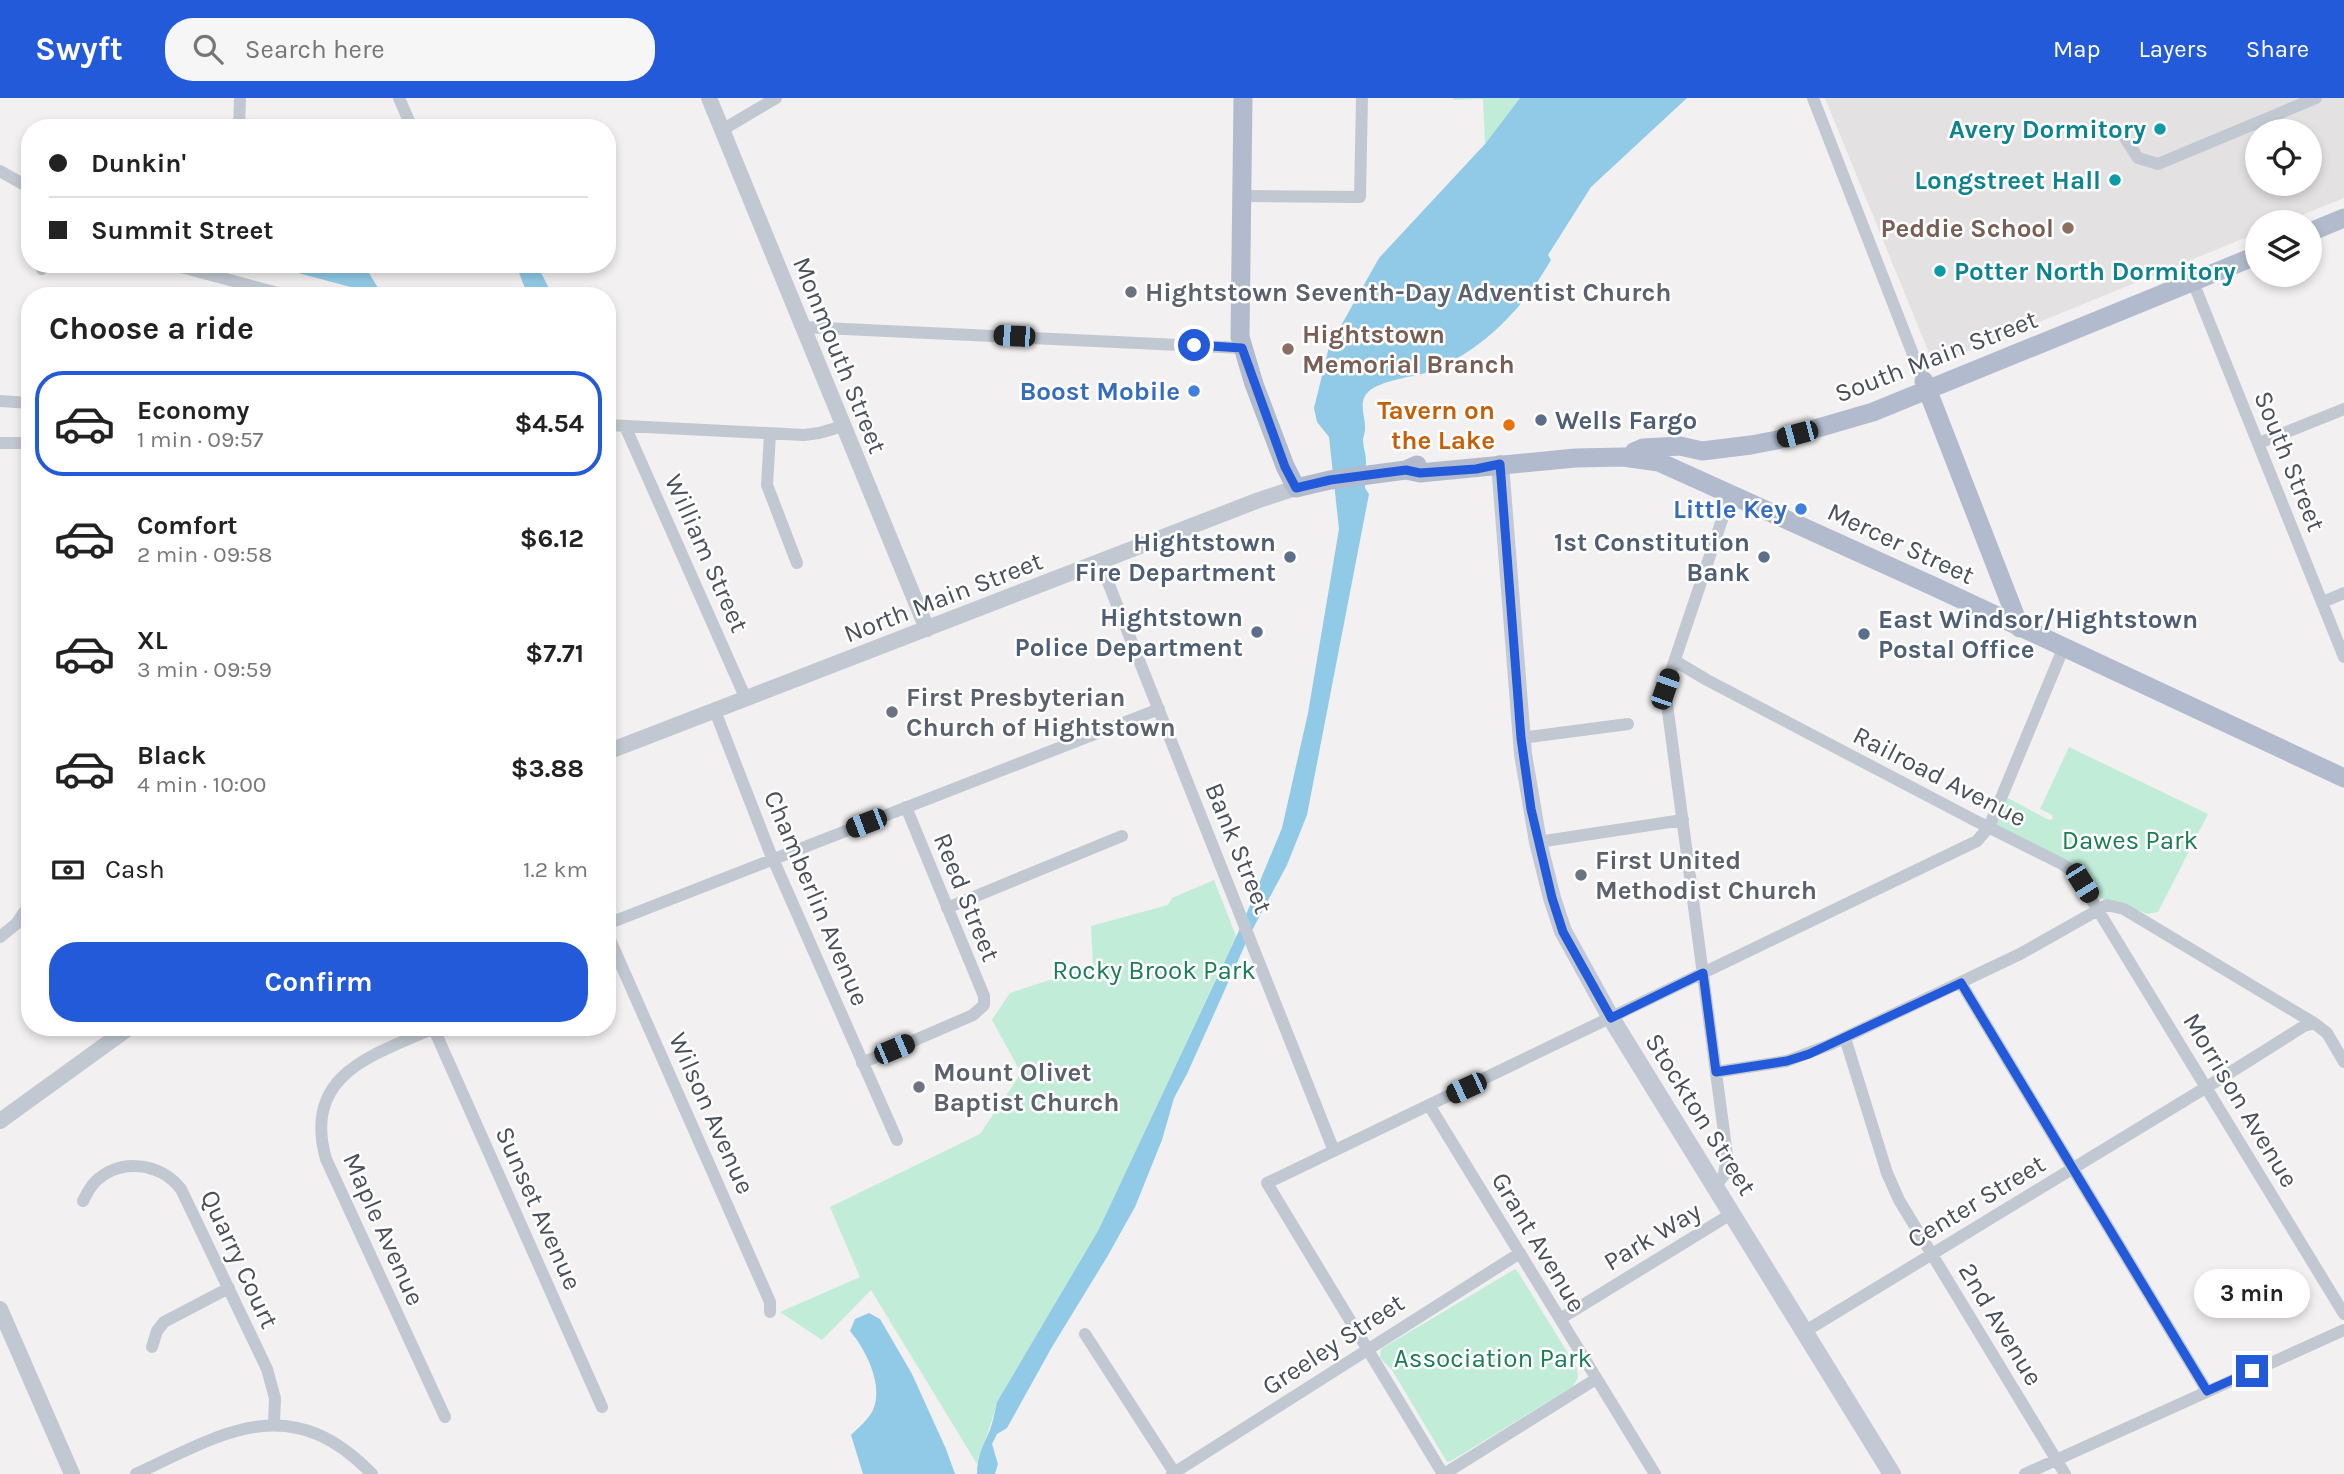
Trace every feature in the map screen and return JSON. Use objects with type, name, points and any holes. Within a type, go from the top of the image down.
[{"type":"main road","points":[[1243,98],[1239,308],[1242,348],[1285,467],[1296,488],[1330,480],[1406,470],[1420,473],[1575,458],[1623,457]]},
{"type":"main road","points":[[2322,227],[2344,218]]},
{"type":"main road","name":"South Main Street","points":[[1623,457],[1643,448],[1679,446],[1702,451],[1777,440],[1862,415],[1926,385],[2245,260]]},
{"type":"main road","points":[[1926,385],[2020,628]]},
{"type":"main road","name":"Mercer Street","points":[[1623,457],[1659,462],[1731,494],[2344,778]]},
{"type":"main road","name":"Stockton Street","points":[[1500,464],[1521,738],[1538,842],[1563,932],[1611,1018],[1892,1474]]},
{"type":"main road","points":[[1285,467],[1330,480]]},
{"type":"street","points":[[239,119],[240,98]]},
{"type":"street","points":[[399,98],[408,119]]},
{"type":"street","name":"Monmouth Street","points":[[709,98],[927,629]]},
{"type":"street","points":[[722,130],[776,98]]},
{"type":"street","points":[[1241,196],[1360,197],[1362,98]]},
{"type":"street","points":[[1813,98],[1926,385]]},
{"type":"street","points":[[2124,138],[2138,158],[2158,164],[2315,98]]},
{"type":"street","points":[[0,171],[21,183]]},
{"type":"street","points":[[216,273],[261,287]]},
{"type":"street","name":"South Street","points":[[2193,282],[2344,657]]},
{"type":"street","points":[[803,327],[1242,348]]},
{"type":"street","points":[[0,401],[21,402]]},
{"type":"street","points":[[2259,443],[2344,409]]},
{"type":"street","points":[[616,426],[770,434],[819,433],[843,426]]},
{"type":"street","name":"William Street","points":[[625,426],[747,699]]},
{"type":"street","points":[[770,434],[767,485],[797,563]]},
{"type":"street","points":[[0,443],[21,443]]},
{"type":"street","name":"North Main Street","points":[[616,749],[1296,488]]},
{"type":"street","points":[[1715,1187],[1724,1175],[1727,1156],[1665,689],[1731,494]]},
{"type":"street","name":"Bank Street","points":[[1100,562],[1334,1151]]},
{"type":"street","points":[[2323,602],[2344,593]]},
{"type":"street","points":[[1596,1379],[1444,1474],[1267,1184],[1977,841],[1989,827],[2063,649]]},
{"type":"street","name":"Railroad Avenue","points":[[1675,661],[2068,867],[2076,874],[2098,909]]},
{"type":"street","points":[[616,920],[1159,709]]},
{"type":"street","name":"Chamberlin Avenue","points":[[715,711],[773,859],[897,1140]]},
{"type":"street","points":[[1521,738],[1628,724]]},
{"type":"street","name":"Reed Street","points":[[862,1063],[973,1015],[984,1005],[984,996],[906,807]]},
{"type":"street","points":[[1538,842],[1683,820]]},
{"type":"street","points":[[947,908],[1122,836]]},
{"type":"street","points":[[1716,1072],[1787,1061],[1845,1038],[2020,954],[2107,905],[2124,909],[2314,1023],[2327,1033],[2344,1062]]},
{"type":"street","name":"Morrison Avenue","points":[[2098,909],[2344,1314]]},
{"type":"street","points":[[0,937],[21,917]]},
{"type":"street","name":"Wilson Avenue","points":[[616,953],[770,1302],[770,1312]]},
{"type":"street","points":[[1961,983],[2207,1391]]},
{"type":"street","name":"Center Street","points":[[1804,1332],[2304,1026],[2314,1023]]},
{"type":"street","points":[[0,1121],[118,1036]]},
{"type":"street","name":"Maple Avenue","points":[[416,1036],[365,1059],[347,1071],[332,1089],[326,1102],[321,1130],[326,1159],[444,1417]]},
{"type":"street","name":"Sunset Avenue","points":[[438,1036],[602,1407]]},
{"type":"street","name":"2nd Avenue","points":[[1845,1038],[1893,1187],[1905,1213],[2065,1474]]},
{"type":"street","name":"Grant Avenue","points":[[1429,1105],[1655,1474]]},
{"type":"street","name":"Quarry Court","points":[[83,1201],[93,1184],[122,1168],[143,1166],[164,1172],[181,1189],[272,1383],[275,1398],[274,1424]]},
{"type":"street","name":"Park Way","points":[[1560,1318],[1731,1214]]},
{"type":"street","name":"Greeley Street","points":[[1173,1473],[1520,1253]]},
{"type":"street","points":[[152,1347],[164,1322],[229,1288]]},
{"type":"street","points":[[0,1309],[72,1474]]},
{"type":"street","points":[[2025,1474],[2344,1330]]},
{"type":"street","points":[[0,1334],[60,1448]]},
{"type":"street","points":[[1085,1334],[1173,1473]]},
{"type":"street","points":[[136,1474],[236,1429],[274,1424],[307,1431],[327,1439],[346,1450],[372,1474]]},
{"type":"shaded area","name":"Peddie School","points":[[1825,98],[2344,98],[2344,198],[2314,210],[2245,210],[2245,238],[1934,365]]},
{"type":"green space","points":[[1453,98],[1520,98],[1485,144],[1483,99]]},
{"type":"green space","name":"Dawes Park","points":[[2069,747],[2208,814],[2158,912],[2148,914],[2100,898],[2079,869],[1995,824],[2006,797],[2049,820],[2053,819],[2052,815],[2040,809]]},
{"type":"green space","name":"Rocky Brook Park","points":[[1214,880],[1236,936],[1099,1229],[997,1402],[977,1464],[871,1290],[822,1340],[780,1312],[860,1277],[830,1207],[980,1134],[1021,1073],[992,1020],[1010,993],[1093,966],[1091,926],[1168,905],[1172,898]]},
{"type":"green space","name":"Association Park","points":[[1515,1269],[1577,1368],[1578,1378],[1572,1387],[1447,1462],[1392,1370],[1380,1358],[1381,1349]]},
{"type":"water","points":[[1520,98],[1687,98],[1591,187],[1548,255],[1551,260],[1529,294],[1502,324],[1454,360],[1428,372],[1385,383],[1368,392],[1364,398],[1365,488],[1369,494],[1307,815],[1287,865],[1249,936],[1174,1098],[1162,1140],[1135,1207],[1007,1428],[997,1434],[992,1444],[998,1464],[995,1474],[977,1474],[979,1457],[997,1402],[1099,1229],[1243,922],[1282,828],[1308,713],[1339,529],[1329,437],[1317,422],[1314,408],[1329,347],[1379,258],[1485,144]]},
{"type":"water","points":[[298,273],[369,273],[377,287],[351,287]]},
{"type":"water","points":[[519,273],[541,273],[548,287],[525,287]]},
{"type":"water","points":[[869,1313],[880,1319],[912,1374],[955,1474],[863,1474],[851,1435],[873,1410],[876,1400],[875,1379],[862,1348],[850,1331],[855,1319]]},
{"type":"place","name":"Avery Dormitory","points":[[2160,129]]},
{"type":"place","name":"Longstreet Hall","points":[[2115,180]]},
{"type":"place","name":"Peddie School","points":[[2068,228]]},
{"type":"place","name":"Potter North Dormitory","points":[[1940,271]]},
{"type":"place","name":"Hightstown Seventh-Day Adventist Church","points":[[1131,292]]},
{"type":"place","name":"Hightstown Memorial Branch","points":[[1288,349]]},
{"type":"place","name":"Boost Mobile","points":[[1194,391]]},
{"type":"place","name":"Wells Fargo","points":[[1541,420]]},
{"type":"place","name":"Tavern on the Lake","points":[[1509,425]]},
{"type":"place","name":"Little Key","points":[[1801,509]]},
{"type":"place","name":"Hightstown Fire Department","points":[[1290,557]]},
{"type":"place","name":"1st Constitution Bank","points":[[1764,557]]},
{"type":"place","name":"Hightstown Police Department","points":[[1257,632]]},
{"type":"place","name":"East Windsor/Hightstown Postal Office","points":[[1864,634]]},
{"type":"place","name":"First Presbyterian Church of Hightstown","points":[[892,712]]},
{"type":"place","name":"First United Methodist Church","points":[[1581,875]]},
{"type":"place","name":"Mount Olivet Baptist Church","points":[[919,1087]]},
{"type":"route","points":[[1194,345],[1242,348],[1285,467],[1296,488],[1330,480],[1406,470],[1420,473],[1476,469],[1500,464],[1521,738],[1531,809],[1556,914],[1574,954],[1611,1018],[1703,973],[1716,1072],[1787,1061],[1809,1054],[1961,983],[2207,1391],[2252,1371]]}]
